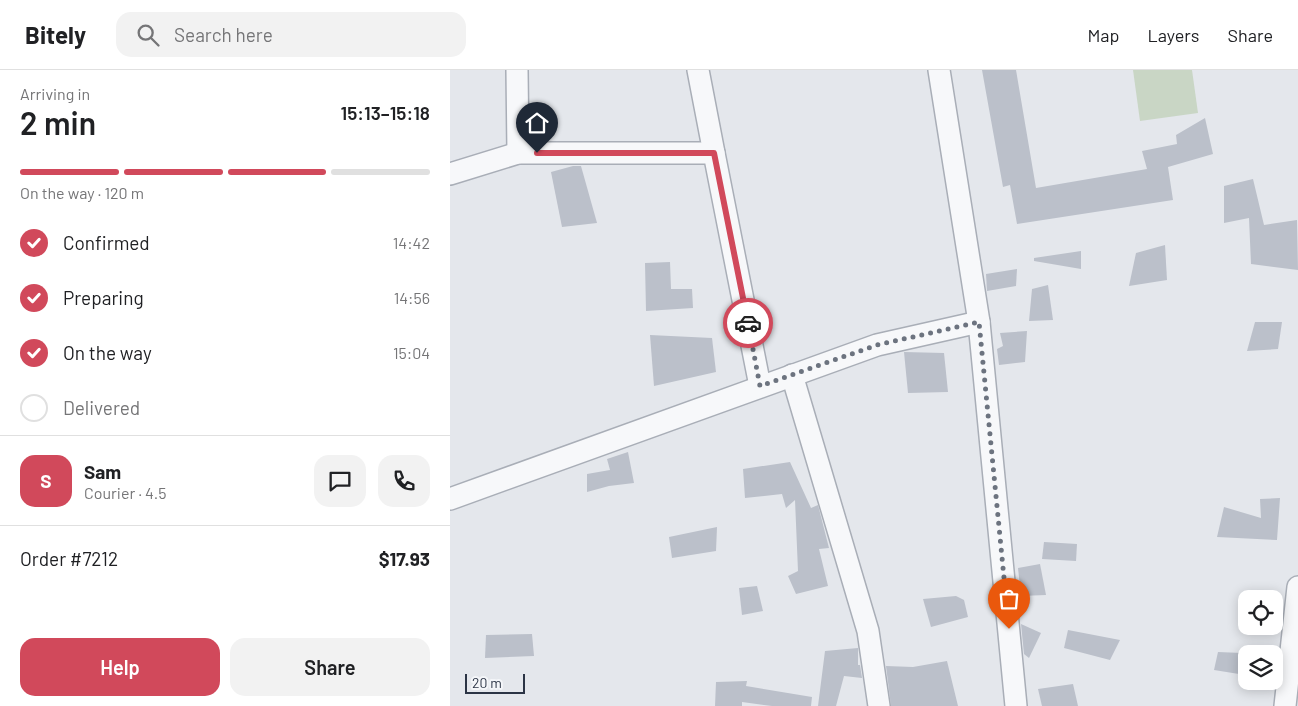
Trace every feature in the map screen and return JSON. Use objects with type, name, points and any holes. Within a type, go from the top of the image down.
[{"type":"street","points":[[517,70],[518,153]]},
{"type":"street","points":[[698,70],[760,386]]},
{"type":"street","points":[[939,70],[979,322],[1016,706]]},
{"type":"street","points":[[450,174],[518,153],[714,153]]},
{"type":"street","points":[[450,499],[877,345],[979,322]]},
{"type":"street","points":[[792,375],[868,631],[879,706]]},
{"type":"street","points":[[1285,706],[1298,587]]},
{"type":"green space","points":[[1133,70],[1192,70],[1198,113],[1140,121]]},
{"type":"building","points":[[982,70],[1016,70],[1036,188],[1147,169],[1142,151],[1177,144],[1176,135],[1205,118],[1213,154],[1168,167],[1173,200],[1017,224],[1010,185],[1003,187]]},
{"type":"building","points":[[573,166],[581,166],[597,223],[562,227],[551,172]]},
{"type":"building","points":[[1253,179],[1264,225],[1297,220],[1298,270],[1251,264],[1249,218],[1224,223],[1224,186]]},
{"type":"building","points":[[1165,245],[1167,280],[1129,286],[1136,253]]},
{"type":"building","points":[[1081,251],[1081,269],[1034,261],[1034,258]]},
{"type":"building","points":[[670,262],[671,289],[692,289],[693,308],[646,311],[645,263]]},
{"type":"building","points":[[1017,269],[1016,286],[987,291],[986,274]]},
{"type":"building","points":[[1048,285],[1053,320],[1029,321],[1032,289]]},
{"type":"building","points":[[1255,322],[1282,322],[1278,349],[1247,351]]},
{"type":"building","points":[[1027,331],[1025,362],[999,365],[997,349],[1003,346],[1000,333]]},
{"type":"building","points":[[650,335],[712,338],[716,372],[654,386]]},
{"type":"building","points":[[904,352],[944,353],[948,392],[908,393]]},
{"type":"building","points":[[628,452],[634,483],[609,486],[587,492],[587,474],[610,470],[607,459]]},
{"type":"building","points":[[790,462],[811,508],[818,505],[829,548],[819,549],[828,586],[796,594],[788,576],[798,571],[795,500],[786,508],[782,494],[745,498],[743,469]]},
{"type":"building","points":[[1280,498],[1277,540],[1217,537],[1224,507],[1261,518],[1260,499]]},
{"type":"building","points":[[717,527],[716,551],[672,558],[669,537]]},
{"type":"building","points":[[1044,542],[1077,544],[1076,561],[1042,559]]},
{"type":"building","points":[[1040,564],[1046,595],[1021,596],[1018,568]]},
{"type":"building","points":[[757,586],[763,611],[742,615],[739,588]]},
{"type":"building","points":[[956,596],[964,600],[968,617],[931,627],[923,599]]},
{"type":"building","points":[[1021,624],[1041,633],[1029,658],[1024,654]]},
{"type":"building","points":[[1068,630],[1120,640],[1110,660],[1064,648]]},
{"type":"building","points":[[532,634],[534,656],[485,658],[486,635]]},
{"type":"building","points":[[858,648],[858,665],[860,665],[862,678],[844,676],[836,706],[818,706],[825,651]]},
{"type":"building","points":[[1218,652],[1238,653],[1238,674],[1214,670]]},
{"type":"building","points":[[947,661],[958,706],[891,706],[886,666],[913,667]]},
{"type":"building","points":[[747,681],[746,686],[812,697],[811,706],[772,706],[742,702],[742,706],[715,706],[716,682]]},
{"type":"building","points":[[1073,684],[1078,706],[1042,706],[1038,689]]},
{"type":"way so far","points":[[748,323],[760,386],[877,345],[979,322],[1009,629]]},
{"type":"route","points":[[537,153],[714,153],[748,323]]}]
